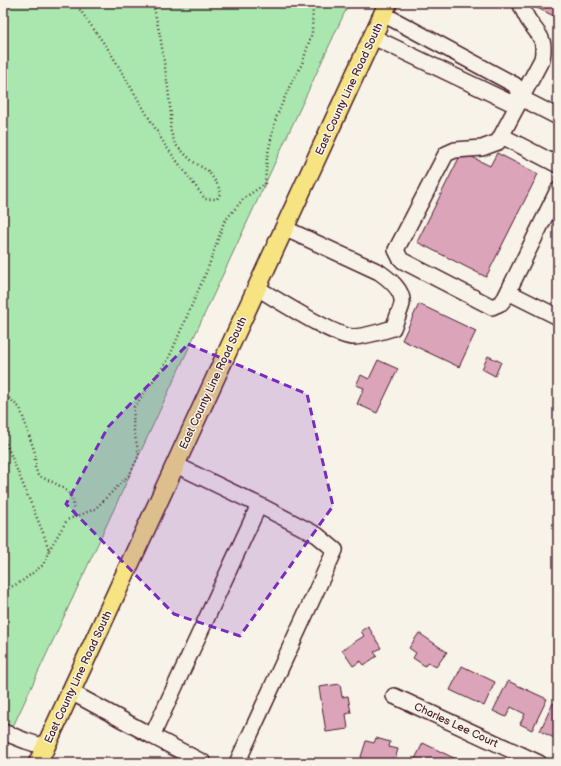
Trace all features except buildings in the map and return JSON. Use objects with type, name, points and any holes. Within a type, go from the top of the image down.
[{"type":"main road","name":"East County Line Road South","points":[[42,755],[386,9]]},
{"type":"street","points":[[520,3],[529,21],[539,33],[542,40],[542,59],[498,142],[482,148],[454,150],[446,154],[396,250],[403,261],[492,307],[501,304],[558,190]]},
{"type":"street","points":[[386,9],[515,85],[521,98],[558,117]]},
{"type":"street","points":[[373,37],[509,102],[521,98]]},
{"type":"street","points":[[502,136],[558,165]]},
{"type":"street","points":[[257,288],[332,331],[352,337],[393,328],[402,303],[399,291],[391,281],[379,272],[284,228]]},
{"type":"street","points":[[508,292],[558,317]]},
{"type":"street","points":[[176,465],[317,535],[335,550],[237,763]]},
{"type":"street","points":[[152,736],[259,505]]},
{"type":"street","points":[[71,692],[204,763]]},
{"type":"street","name":"Charles Lee Court","points":[[394,696],[539,763]]},
{"type":"street","points":[[3,732],[26,741],[42,755]]},
{"type":"path","points":[[75,3],[110,52],[165,145],[194,186],[205,199],[217,199],[221,192],[216,182],[208,171],[192,161],[175,144],[170,129],[171,116],[168,88],[161,41],[152,3]]},
{"type":"path","points":[[3,593],[21,582],[43,565],[49,550],[67,520],[95,509],[130,474],[139,455],[134,426],[134,408],[168,360],[208,268],[217,238],[224,222],[244,198],[265,184],[267,157],[276,118],[290,85],[302,64],[312,33],[313,3]]},
{"type":"path","points":[[3,393],[20,408],[36,453],[35,467],[38,475],[67,491],[73,501],[74,517]]},
{"type":"path","points":[[3,436],[49,550]]},
{"type":"highlighted area","points":[[188,344],[307,394],[333,506],[240,636],[174,614],[66,504],[108,427]]},
{"type":"green space","points":[[3,3],[349,3],[3,748]]}]
